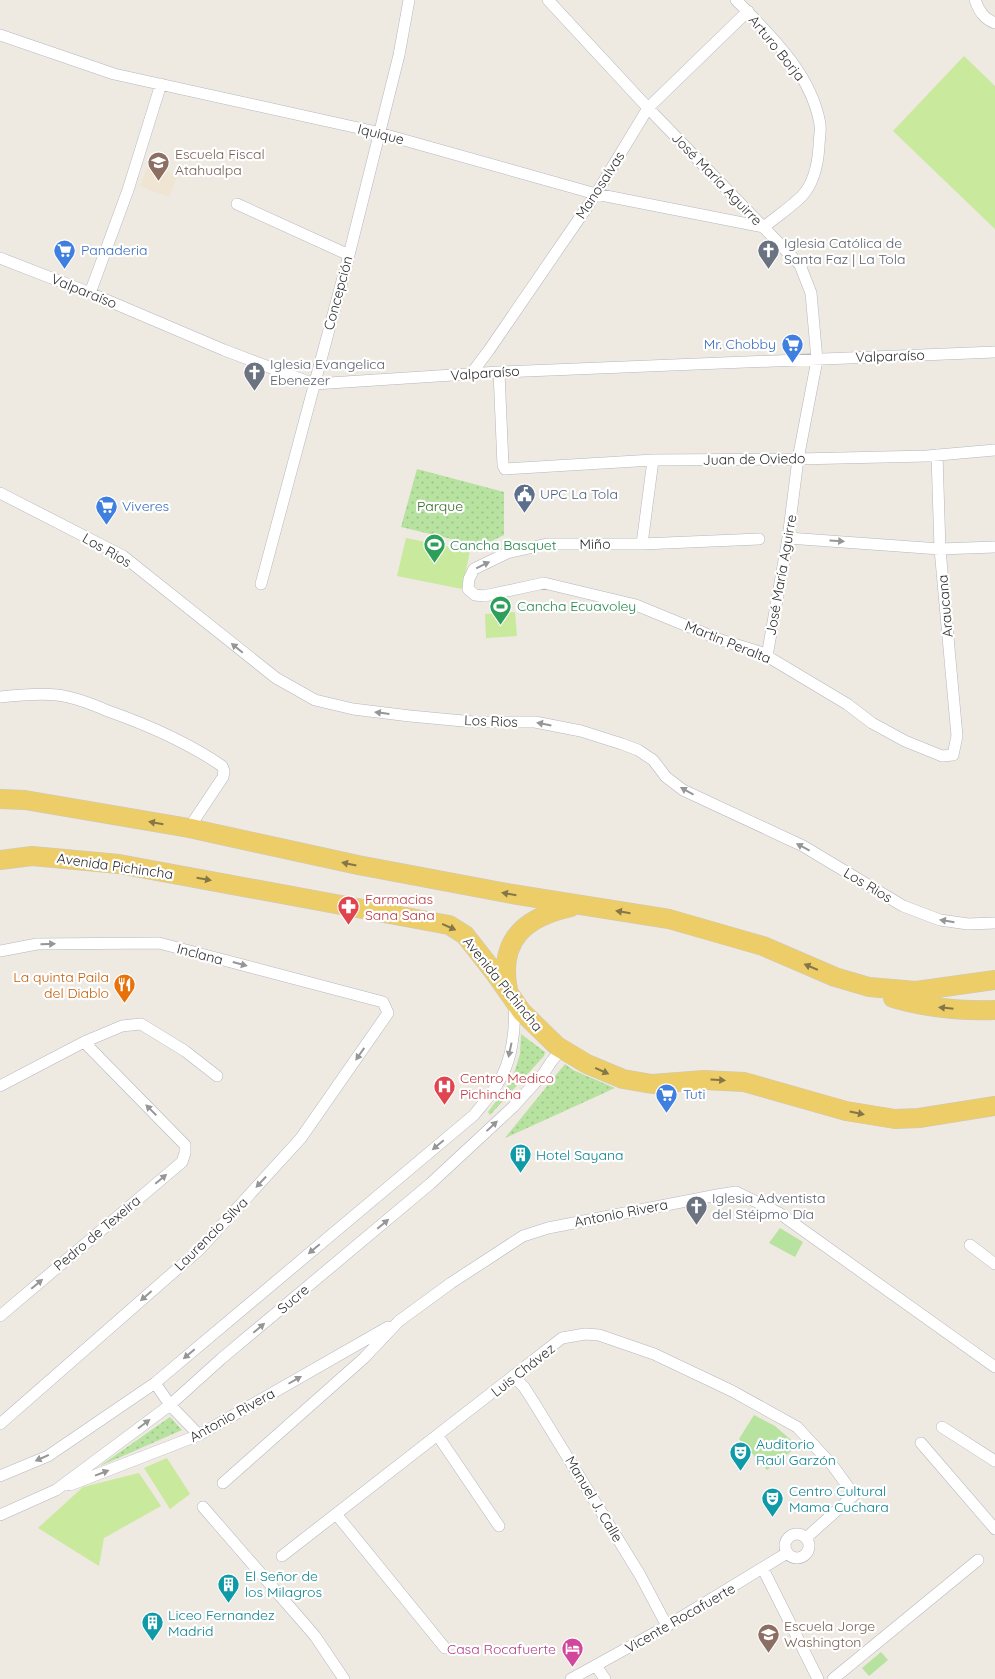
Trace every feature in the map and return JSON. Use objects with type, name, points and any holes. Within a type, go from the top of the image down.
[{"type":"main road","points":[[0,799],[25,800],[190,828],[358,866],[577,906],[669,918],[763,946],[835,977],[906,1002],[958,1010],[995,1010]]},
{"type":"main road","name":"Avenida Pichincha","points":[[0,860],[32,856],[120,864],[449,925],[465,935],[529,1020],[561,1050],[607,1073],[635,1082],[652,1084],[704,1080],[744,1082],[846,1111],[895,1119],[919,1118],[995,1106]]},
{"type":"main road","points":[[511,996],[505,970],[510,945],[517,934],[538,918],[558,910],[577,906]]},
{"type":"main road","points":[[856,984],[884,989],[916,991],[995,980]]},
{"type":"street","name":"Concepción","points":[[261,584],[349,255],[398,54],[409,0]]},
{"type":"street","name":"José María Aguirre","points":[[548,0],[648,108],[800,265],[811,293],[817,360],[798,459],[788,538],[767,656]]},
{"type":"street","name":"Arturo Borja","points":[[736,0],[800,71],[811,94],[820,125],[818,156],[814,175],[803,195],[764,227]]},
{"type":"street","points":[[975,0],[984,17],[995,23]]},
{"type":"street","name":"Manosalvas","points":[[471,374],[596,194],[648,108],[748,12]]},
{"type":"street","name":"Iquique","points":[[0,35],[114,74],[379,132],[596,194],[764,227]]},
{"type":"street","points":[[90,293],[128,190],[161,84]]},
{"type":"street","points":[[237,204],[349,255]]},
{"type":"street","name":"Valparaíso","points":[[0,258],[90,293],[224,350],[314,384],[499,372],[995,352]]},
{"type":"street","name":"Juan de Oviedo","points":[[499,372],[503,465],[505,469],[653,460],[937,456],[995,450]]},
{"type":"street","name":"Araucana","points":[[937,456],[940,549],[958,736],[953,755]]},
{"type":"street","points":[[642,544],[653,460]]},
{"type":"street","name":"Los Rios","points":[[0,493],[123,556],[276,678],[315,700],[353,709],[410,716],[474,722],[534,722],[581,731],[622,744],[638,750],[653,760],[666,777],[684,790],[803,846],[902,906],[940,920],[968,924],[995,923]]},
{"type":"street","points":[[788,538],[940,549],[995,547]]},
{"type":"street","name":"Miño","points":[[484,596],[476,595],[468,589],[469,579],[474,570],[508,553],[547,544],[642,544],[759,539]]},
{"type":"street","name":"Martin Peralta","points":[[484,596],[544,583],[636,605],[721,640],[767,656],[847,704],[872,723],[905,741],[942,756],[953,755]]},
{"type":"street","points":[[0,697],[35,694],[59,695],[92,704],[136,721],[208,756],[222,766],[224,771],[223,777],[190,828]]},
{"type":"street","name":"Inclana","points":[[0,951],[37,944],[159,943],[383,1002],[388,1013]]},
{"type":"street","name":"Sucre","points":[[0,1476],[48,1456],[155,1383],[475,1113],[498,1083],[506,1067],[514,1030],[511,996]]},
{"type":"street","name":"Laurencio Silva","points":[[0,1424],[200,1249],[302,1138],[388,1013]]},
{"type":"street","points":[[0,1086],[84,1042],[122,1026],[141,1024],[185,1051],[217,1076]]},
{"type":"street","name":"Pedro de Texeira","points":[[0,1316],[182,1162],[185,1153],[185,1145],[84,1042]]},
{"type":"street","name":"Sucre","points":[[0,1516],[56,1490],[170,1405],[221,1359],[430,1184],[513,1107],[544,1073],[561,1050]]},
{"type":"street","name":"Antonio Rivera","points":[[56,1490],[199,1435],[399,1321],[451,1283],[523,1236],[548,1228],[736,1192],[779,1213],[995,1367]]},
{"type":"street","points":[[970,1245],[995,1264]]},
{"type":"street","name":"Antonio Rivera","points":[[223,1483],[364,1358],[399,1321]]},
{"type":"street","name":"Luis Chávez","points":[[282,1556],[562,1338],[585,1334],[599,1335],[654,1354],[732,1391],[797,1427],[833,1466],[854,1494]]},
{"type":"street","name":"Manuel J. Calle","points":[[514,1377],[524,1387],[533,1401],[640,1575],[667,1626]]},
{"type":"street","points":[[155,1383],[170,1405],[199,1435]]},
{"type":"street","points":[[942,1427],[995,1461]]},
{"type":"street","points":[[438,1436],[499,1526]]},
{"type":"street","points":[[921,1443],[995,1528]]},
{"type":"street","name":"Vicente Rocafuerte","points":[[571,1679],[667,1626],[787,1553],[796,1558],[805,1556],[809,1547],[809,1542],[806,1538],[854,1494]]},
{"type":"street","points":[[203,1507],[315,1636],[344,1679]]},
{"type":"street","points":[[336,1514],[445,1648]]},
{"type":"street","points":[[787,1553],[785,1544],[789,1536],[798,1534],[806,1538]]},
{"type":"street","points":[[833,1679],[978,1560]]},
{"type":"street","points":[[763,1569],[818,1679]]},
{"type":"street","points":[[596,1666],[605,1679]]},
{"type":"shaded area","name":"Escuela Fiscal Atahualpa","points":[[148,165],[178,175],[169,197],[140,186]]},
{"type":"green space","points":[[964,56],[995,86],[995,229],[893,131]]},
{"type":"green space","name":"Parque","points":[[417,469],[504,492],[504,535],[490,542],[485,547],[401,527]]},
{"type":"green space","name":"Cancha Basquet","points":[[406,538],[470,551],[462,589],[397,576]]},
{"type":"green space","name":"Cancha Ecuavoley","points":[[515,612],[517,636],[486,638],[485,614]]},
{"type":"green space","points":[[521,1034],[545,1052],[544,1056],[490,1115],[488,1112],[512,1080],[520,1054]]},
{"type":"green space","points":[[565,1064],[573,1070],[615,1088],[505,1138]]},
{"type":"green space","points":[[780,1228],[803,1242],[795,1257],[769,1243]]},
{"type":"green space","points":[[754,1415],[775,1426],[798,1446],[767,1470],[739,1439]]},
{"type":"green space","points":[[170,1417],[182,1430],[100,1466]]},
{"type":"green space","points":[[167,1458],[190,1494],[170,1509],[144,1468]]},
{"type":"green space","points":[[139,1473],[161,1506],[104,1538],[99,1566],[38,1528],[83,1487]]},
{"type":"green space","points":[[881,1652],[888,1660],[869,1676],[862,1668]]},
{"type":"place","name":"Escuela Fiscal Atahualpa","points":[[159,181]]},
{"type":"place","name":"Panaderia","points":[[65,269]]},
{"type":"place","name":"Iglesia Católica de Santa Faz | La Tola","points":[[768,270]]},
{"type":"place","name":"Mr. Chobby","points":[[792,363]]},
{"type":"place","name":"Iglesia Evangelica Ebenezer","points":[[254,391]]},
{"type":"place","name":"UPC La Tola","points":[[524,513]]},
{"type":"place","name":"Viveres","points":[[106,525]]},
{"type":"place","name":"Cancha Basquet","points":[[434,564]]},
{"type":"place","name":"Cancha Ecuavoley","points":[[501,625]]},
{"type":"place","name":"Farmacias Sana Sana","points":[[349,926]]},
{"type":"place","name":"La quinta Paila del Diablo","points":[[125,1004]]},
{"type":"place","name":"Centro Medico Pichincha","points":[[444,1105]]},
{"type":"place","name":"Tuti","points":[[667,1113]]},
{"type":"place","name":"Hotel Sayana","points":[[520,1174]]},
{"type":"place","name":"Iglesia Adventista del Stéipmo Día","points":[[696,1225]]},
{"type":"place","name":"Auditorio Raúl Garzón","points":[[740,1471]]},
{"type":"place","name":"Centro Cultural Mama Cuchara","points":[[773,1518]]},
{"type":"place","name":"El Señor de los Milagros","points":[[229,1603]]},
{"type":"place","name":"Liceo Fernandez Madrid","points":[[152,1642]]},
{"type":"place","name":"Escuela Jorge Washington","points":[[768,1653]]},
{"type":"place","name":"Casa Rocafuerte","points":[[572,1668]]}]
